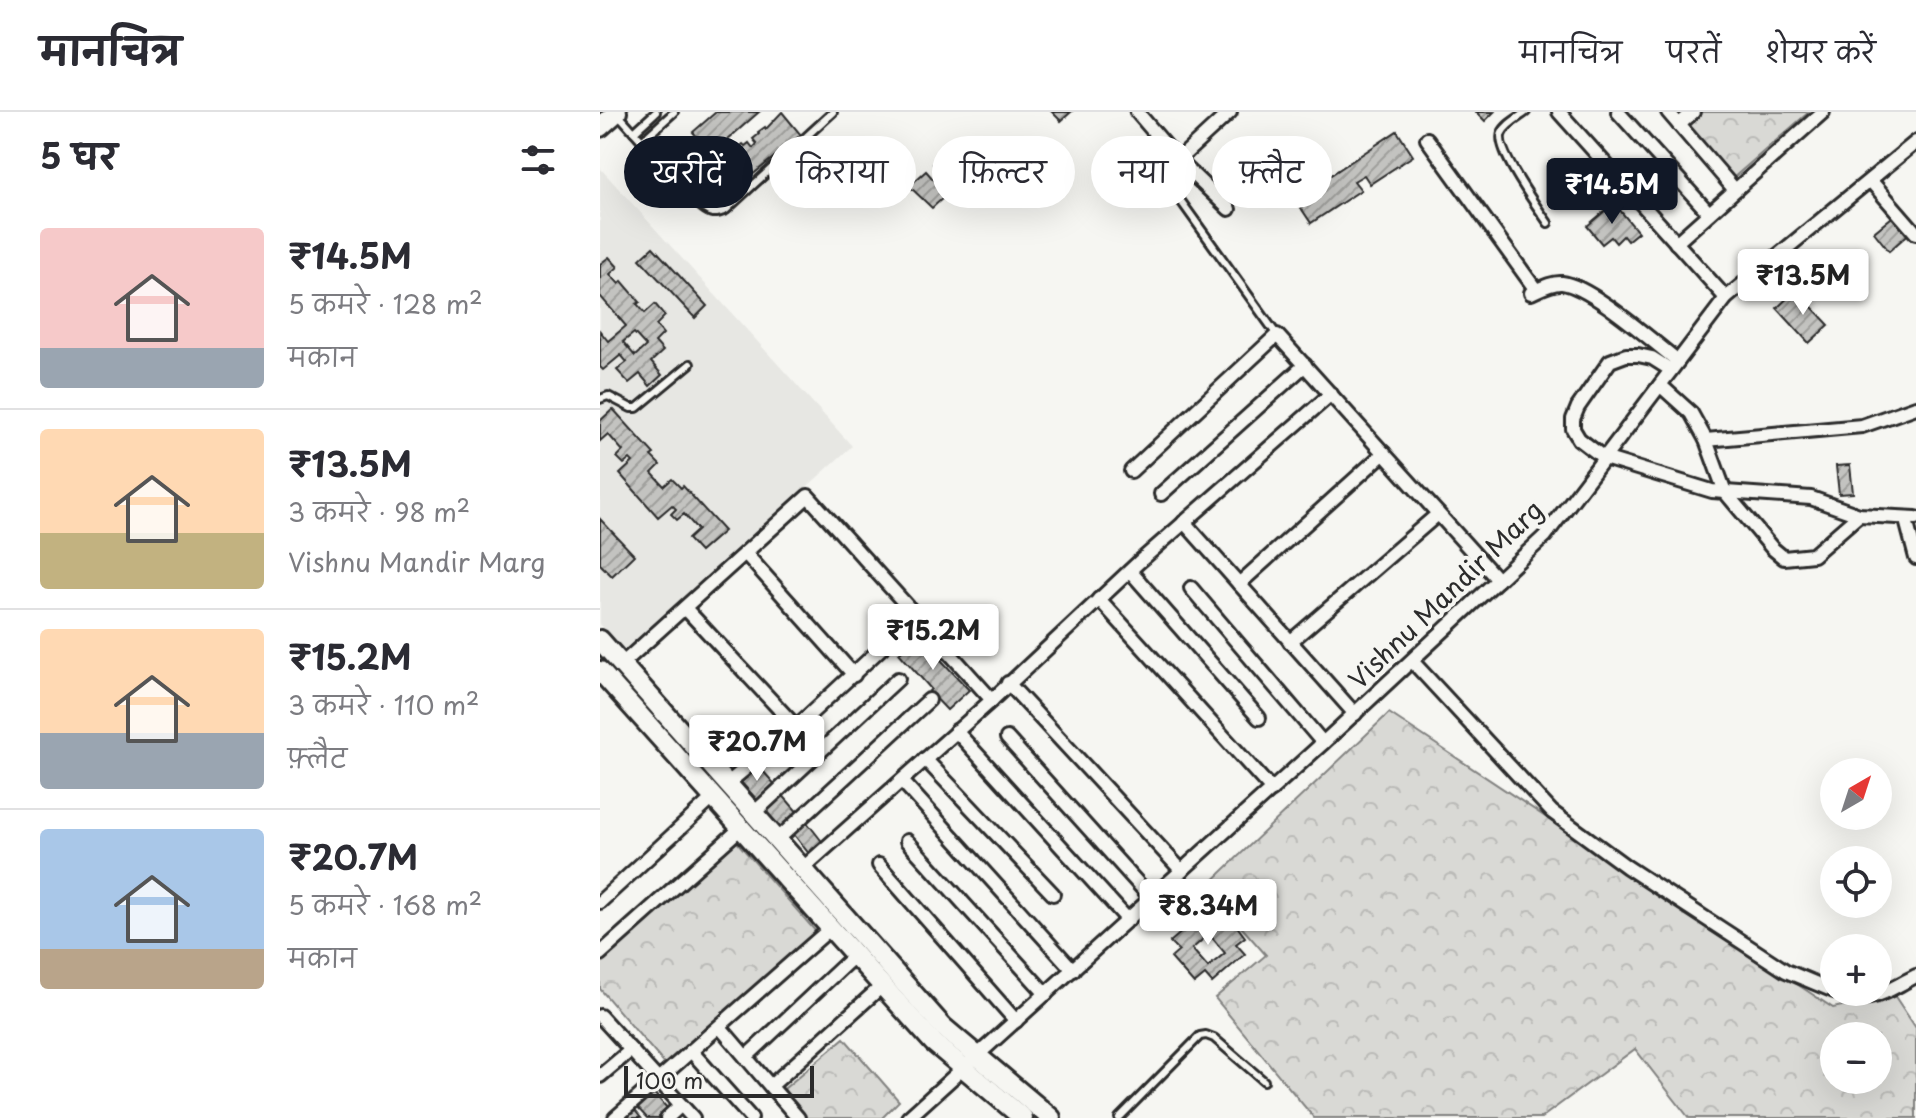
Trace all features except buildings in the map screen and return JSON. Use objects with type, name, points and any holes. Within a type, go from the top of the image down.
[{"type":"street","points":[[600,127],[617,112]]},
{"type":"street","points":[[1137,112],[1157,136]]},
{"type":"street","points":[[1196,143],[1230,112]]},
{"type":"street","points":[[1618,112],[1709,213]]},
{"type":"street","points":[[1668,112],[1735,190]]},
{"type":"street","points":[[1679,125],[1693,112]]},
{"type":"street","points":[[1676,243],[1823,112]]},
{"type":"street","points":[[1565,114],[1726,298]]},
{"type":"street","points":[[1427,139],[1532,292],[1561,283],[1575,287],[1606,306],[1674,366]]},
{"type":"street","name":"Vishnu Mandir Marg","points":[[908,1118],[1272,790],[1545,536],[1726,298],[1916,142]]},
{"type":"street","points":[[1196,177],[1229,209]]},
{"type":"street","points":[[1870,180],[1916,233]]},
{"type":"street","points":[[1131,471],[1277,335],[1498,580]]},
{"type":"street","points":[[1674,366],[1652,358],[1626,355],[1610,361],[1596,378],[1573,419],[1573,429],[1579,439],[1604,458],[1712,491],[1811,498],[1859,515],[1911,519],[1916,558]]},
{"type":"street","points":[[1161,494],[1305,365]]},
{"type":"street","points":[[1660,385],[1691,413],[1706,440],[1725,492],[1784,558],[1813,555],[1859,515]]},
{"type":"street","points":[[802,869],[992,700],[1184,522],[1331,394]]},
{"type":"street","points":[[1706,440],[1862,426],[1916,407]]},
{"type":"street","points":[[1239,584],[1384,453]]},
{"type":"street","points":[[622,664],[808,496],[992,700]]},
{"type":"street","points":[[1290,642],[1438,514]]},
{"type":"street","points":[[1184,522],[1355,714]]},
{"type":"street","points":[[745,553],[854,675]]},
{"type":"street","points":[[1130,571],[1259,718]]},
{"type":"street","points":[[1191,588],[1323,743]]},
{"type":"street","points":[[1099,599],[1272,790]]},
{"type":"street","points":[[685,608],[796,727]]},
{"type":"street","points":[[600,902],[916,616]]},
{"type":"street","points":[[600,640],[721,790]]},
{"type":"street","points":[[1412,661],[1552,812],[1627,867],[1786,971],[1820,985]]},
{"type":"street","points":[[600,671],[748,820],[832,927],[933,1042],[971,1062],[1051,1118]]},
{"type":"street","points":[[600,954],[898,679]]},
{"type":"street","points":[[1008,683],[1182,871]]},
{"type":"street","points":[[777,840],[929,700]]},
{"type":"street","points":[[956,731],[1128,920]]},
{"type":"street","points":[[1007,738],[1152,899]]},
{"type":"street","points":[[925,759],[1053,894]]},
{"type":"street","points":[[902,781],[1073,970]]},
{"type":"street","points":[[748,820],[777,840],[1023,1118]]},
{"type":"street","points":[[907,841],[1046,994]]},
{"type":"street","points":[[879,865],[1016,1021]]},
{"type":"street","points":[[615,1118],[832,927]]},
{"type":"street","points":[[746,1057],[856,954]]},
{"type":"street","points":[[1892,988],[1916,976]]},
{"type":"street","points":[[772,1088],[883,985]]},
{"type":"street","points":[[600,1016],[693,1118]]},
{"type":"street","points":[[720,1027],[798,1118]]},
{"type":"street","points":[[600,1076],[631,1050]]},
{"type":"street","points":[[691,1051],[751,1118]]},
{"type":"street","points":[[667,1118],[681,1105]]},
{"type":"lane","points":[[617,112],[638,136]]},
{"type":"lane","points":[[634,132],[656,112]]},
{"type":"lane","points":[[648,136],[674,112]]},
{"type":"lane","points":[[1526,112],[1503,130],[1500,142],[1548,223]]},
{"type":"lane","points":[[753,185],[830,113]]},
{"type":"lane","points":[[702,208],[716,214],[728,208]]},
{"type":"lane","points":[[1186,208],[1277,335]]},
{"type":"lane","points":[[600,387],[608,396],[637,408],[690,364]]},
{"type":"lane","points":[[600,399],[608,396]]},
{"type":"lane","points":[[1119,1118],[1200,1036],[1214,1038],[1264,1081]]},
{"type":"shaded area","points":[[600,168],[624,194],[624,208],[636,208],[852,446],[625,652],[600,624]]},
{"type":"green space","points":[[1691,112],[1809,112],[1733,178],[1682,120]]},
{"type":"green space","points":[[1389,713],[1820,999],[1820,1006],[1892,1006],[1894,995],[1916,1028],[1916,1118],[1689,1118],[1635,1049],[1541,1118],[1314,1118],[1215,998],[1266,955],[1206,887]]},
{"type":"green space","points":[[730,834],[818,934],[668,1068],[600,989],[600,949]]},
{"type":"green space","points":[[844,1038],[899,1101],[882,1118],[806,1118],[784,1089]]}]
